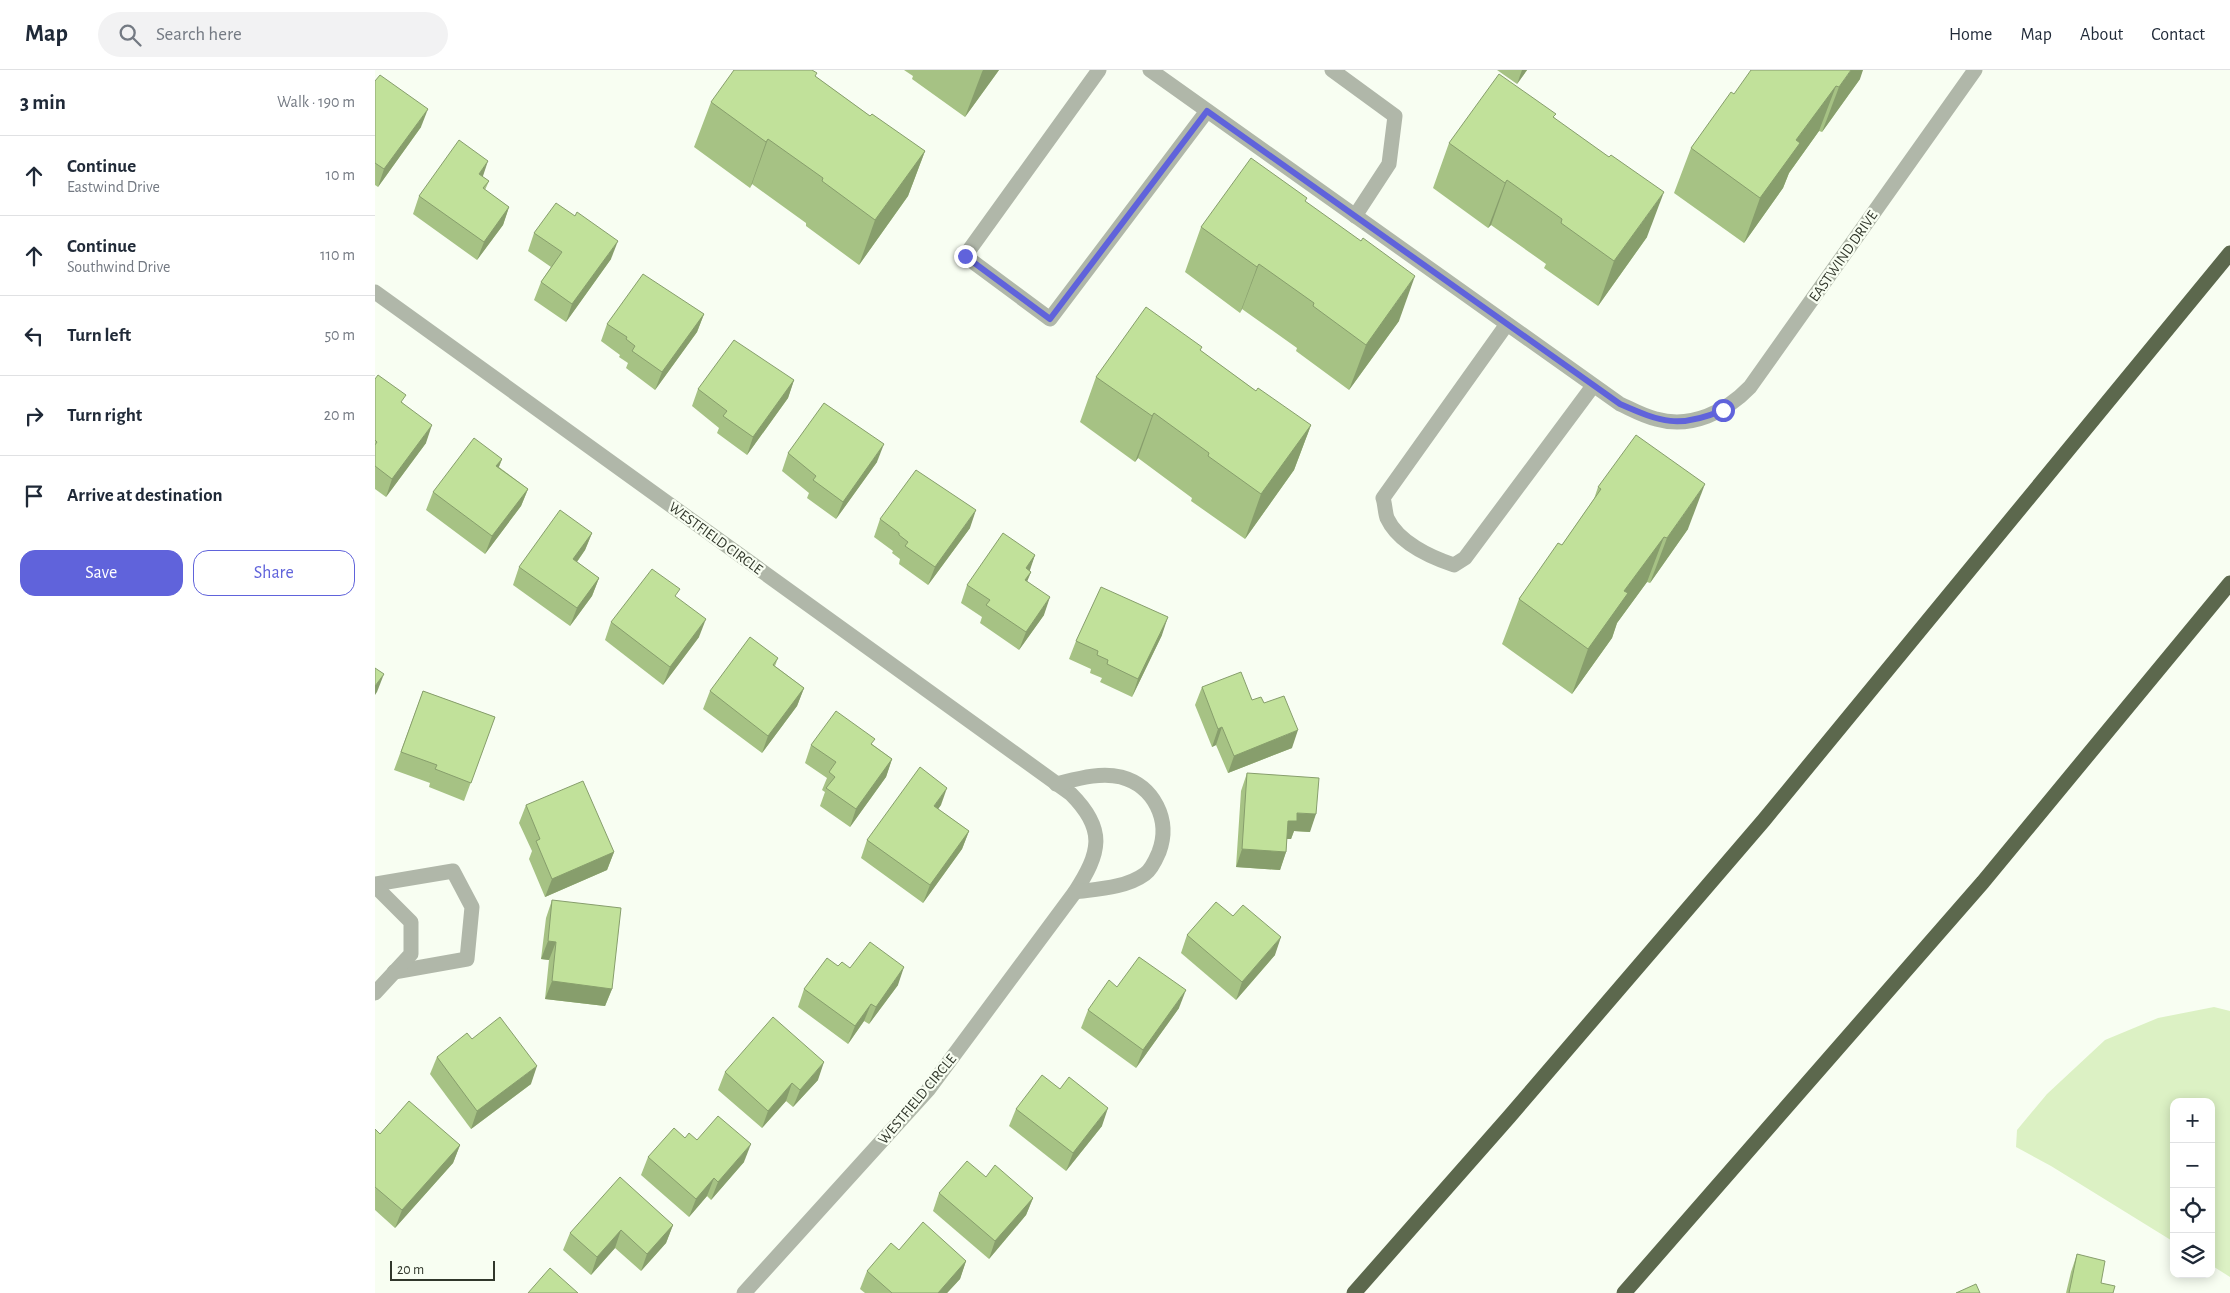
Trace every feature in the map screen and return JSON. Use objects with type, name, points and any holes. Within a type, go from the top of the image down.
[{"type":"highway","points":[[1354,1293],[1509,1117],[1764,820],[2230,253]]},
{"type":"highway","points":[[1624,1293],[1983,882],[2230,583]]},
{"type":"street","points":[[1099,70],[965,256],[1050,319],[1207,111]]},
{"type":"street","name":"EASTWIND DRIVE","points":[[1150,70],[1620,404],[1656,420],[1683,422],[1723,410],[1738,400],[1750,387],[1975,70]]},
{"type":"street","points":[[1332,70],[1395,116],[1389,164],[1355,216]]},
{"type":"street","name":"WESTFIELD CIRCLE","points":[[375,292],[1057,784],[1082,805],[1090,818],[1095,833],[1096,850],[1093,863],[1075,892],[928,1090],[744,1293]]},
{"type":"street","points":[[1507,324],[1383,498],[1387,518],[1400,535],[1416,547],[1432,558],[1454,565],[1465,558],[1593,386]]},
{"type":"street","points":[[1057,784],[1089,776],[1119,777],[1140,785],[1155,802],[1162,816],[1163,841],[1157,859],[1146,874],[1121,884],[1075,892]]},
{"type":"street","points":[[375,885],[453,871],[472,907],[467,959],[394,972]]},
{"type":"street","points":[[375,885],[411,922],[411,954],[375,993]]},
{"type":"green space","points":[[2214,1007],[2230,1011],[2230,1277],[2215,1268],[2215,1098],[2170,1098],[2170,1240],[2051,1166],[2016,1147],[2017,1130],[2047,1094],[2105,1040],[2158,1018]]},
{"type":"building","points":[[734,70],[812,70],[817,73],[815,76],[870,116],[872,114],[925,151],[875,220],[822,181],[823,178],[768,139],[766,142],[711,102]]},
{"type":"building","points":[[1751,70],[1851,70],[1839,87],[1836,86],[1796,140],[1800,143],[1760,198],[1691,148],[1731,92],[1734,94]]},
{"type":"building","points":[[1499,74],[1556,114],[1553,117],[1609,157],[1611,155],[1664,192],[1614,261],[1561,223],[1562,219],[1507,180],[1505,183],[1449,143]]},
{"type":"building","points":[[380,75],[428,109],[384,169],[375,163],[375,81]]},
{"type":"building","points":[[459,140],[488,161],[479,174],[489,181],[483,188],[509,207],[484,242],[419,196]]},
{"type":"building","points":[[1251,158],[1307,198],[1305,201],[1361,241],[1363,238],[1415,276],[1366,345],[1313,306],[1314,303],[1259,264],[1257,267],[1201,227]]},
{"type":"building","points":[[556,203],[575,216],[577,212],[618,241],[572,304],[541,282],[562,252],[534,233]]},
{"type":"building","points":[[643,274],[704,314],[662,372],[632,351],[635,346],[626,339],[627,337],[607,324]]},
{"type":"building","points":[[1146,307],[1202,347],[1200,350],[1256,391],[1258,388],[1311,425],[1261,494],[1208,456],[1209,453],[1154,413],[1152,416],[1096,377]]},
{"type":"building","points":[[734,340],[794,380],[753,437],[723,416],[727,411],[698,389]]},
{"type":"building","points":[[378,375],[406,395],[401,402],[432,425],[392,479],[375,466],[375,445],[377,442],[375,440],[375,379]]},
{"type":"building","points":[[824,403],[884,444],[843,502],[813,480],[816,476],[788,453]]},
{"type":"building","points":[[1636,435],[1705,484],[1667,538],[1664,537],[1624,591],[1628,593],[1588,649],[1519,599],[1558,543],[1562,545],[1601,489],[1598,487]]},
{"type":"building","points":[[474,438],[502,459],[496,466],[528,489],[492,536],[433,492]]},
{"type":"building","points":[[916,470],[976,510],[935,567],[905,546],[908,542],[880,519]]},
{"type":"building","points":[[560,510],[592,533],[573,559],[599,578],[577,608],[519,567]]},
{"type":"building","points":[[1003,533],[1035,555],[1026,568],[1031,572],[1025,580],[1050,597],[1026,632],[986,605],[990,600],[967,585]]},
{"type":"building","points":[[652,569],[680,589],[675,596],[706,619],[670,667],[611,622]]},
{"type":"building","points":[[1101,587],[1168,617],[1138,679],[1107,664],[1108,660],[1097,655],[1098,651],[1076,641]]},
{"type":"building","points":[[750,637],[778,658],[773,665],[804,688],[768,736],[710,691]]},
{"type":"building","points":[[375,668],[384,674],[375,686]]},
{"type":"building","points":[[1241,672],[1252,700],[1261,697],[1264,703],[1284,696],[1298,730],[1234,756],[1222,727],[1218,729],[1202,687]]},
{"type":"building","points":[[423,691],[495,717],[471,783],[435,769],[437,765],[401,752]]},
{"type":"building","points":[[836,711],[875,739],[871,744],[892,759],[856,809],[826,788],[835,777],[829,772],[836,762],[811,745]]},
{"type":"building","points":[[920,767],[947,788],[934,806],[969,831],[930,885],[867,840]]},
{"type":"building","points":[[1247,773],[1319,778],[1316,814],[1297,813],[1297,821],[1288,821],[1286,852],[1242,849]]},
{"type":"building","points":[[583,781],[614,852],[552,879],[536,841],[540,839],[526,805]]},
{"type":"building","points":[[552,900],[621,908],[612,989],[552,981],[556,942],[548,941]]},
{"type":"building","points":[[1216,902],[1233,916],[1243,905],[1281,937],[1242,982],[1187,935]]},
{"type":"building","points":[[870,942],[904,967],[876,1007],[871,1004],[855,1026],[804,989],[827,958],[838,966],[842,962],[850,968]]},
{"type":"building","points":[[1139,957],[1186,990],[1143,1050],[1088,1010],[1109,980],[1117,987]]},
{"type":"building","points":[[500,1017],[537,1066],[477,1111],[437,1057],[467,1033],[472,1039]]},
{"type":"building","points":[[773,1017],[824,1062],[800,1090],[792,1083],[768,1111],[725,1072]]},
{"type":"building","points":[[1042,1075],[1060,1089],[1069,1077],[1108,1108],[1073,1153],[1016,1109]]},
{"type":"building","points":[[409,1101],[460,1145],[402,1210],[375,1187],[375,1129],[380,1134]]},
{"type":"building","points":[[718,1116],[751,1144],[718,1182],[714,1178],[696,1199],[648,1157],[674,1128],[685,1138],[689,1133],[697,1140]]},
{"type":"building","points":[[967,1161],[986,1177],[995,1165],[1033,1198],[995,1241],[939,1193]]},
{"type":"building","points":[[620,1177],[673,1225],[647,1254],[621,1230],[597,1257],[570,1233]]},
{"type":"building","points":[[923,1222],[966,1261],[938,1293],[892,1293],[867,1271],[891,1243],[899,1250]]},
{"type":"building","points":[[2077,1254],[2105,1261],[2101,1283],[2115,1286],[2113,1293],[2069,1293]]},
{"type":"building","points":[[550,1268],[578,1293],[528,1293]]},
{"type":"building","points":[[1976,1284],[1980,1293],[1956,1293]]},
{"type":"route","points":[[965,256],[1050,319],[1207,111],[1620,404],[1656,420],[1683,422],[1706,418],[1723,410]]}]
